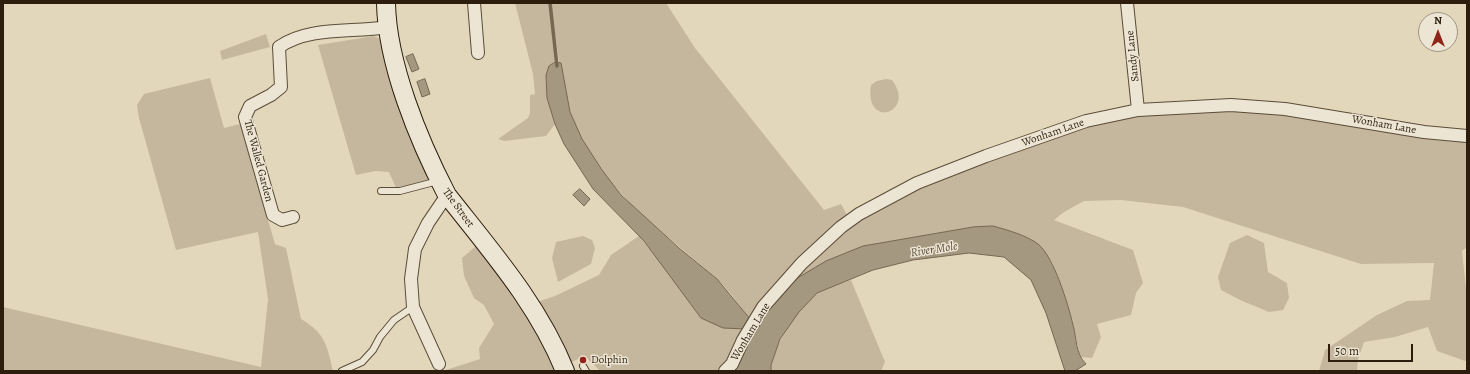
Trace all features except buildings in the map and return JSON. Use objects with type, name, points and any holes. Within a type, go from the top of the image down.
[{"type":"street","name":"The Street","points":[[386,3],[387,27],[394,58],[420,138],[443,188],[527,298],[545,328],[565,371]]},
{"type":"street","points":[[474,3],[478,53]]},
{"type":"street","name":"Sandy Lane","points":[[1127,3],[1138,110]]},
{"type":"street","name":"The Walled Garden","points":[[293,216],[282,220],[273,215],[245,117],[250,106],[271,95],[281,87],[279,47],[290,39],[309,34],[387,27]]},
{"type":"street","name":"Wonham Lane","points":[[725,371],[732,364],[763,307],[802,263],[840,227],[859,214],[917,183],[986,156],[1086,122],[1138,110],[1194,106],[1259,106],[1424,132],[1467,136]]},
{"type":"street","points":[[439,364],[413,307],[411,279],[415,249],[443,188]]},
{"type":"lane","points":[[381,191],[443,188]]},
{"type":"lane","points":[[342,371],[362,362],[373,350],[380,337],[394,320],[413,307]]},
{"type":"shaded area","points":[[515,3],[666,3],[695,48],[824,210],[841,204],[847,215],[751,320],[721,283],[632,204],[613,184],[596,162],[581,138],[570,112],[561,74],[551,8],[556,62],[549,66],[547,74],[547,89],[555,124],[546,136],[504,141],[498,139],[528,118],[530,113],[530,95],[535,94],[533,74]]},
{"type":"shaded area","points":[[266,34],[270,47],[222,60],[220,51]]},
{"type":"shaded area","points":[[374,36],[384,41],[433,180],[396,188],[389,172],[375,171],[356,175],[318,45]]},
{"type":"shaded area","points":[[210,78],[224,128],[240,124],[275,244],[286,248],[301,319],[315,329],[324,340],[333,371],[3,371],[3,307],[261,367],[268,299],[258,232],[176,250],[139,118],[137,105],[144,94]]},
{"type":"shaded area","points":[[886,79],[892,80],[898,92],[898,101],[894,108],[888,112],[881,112],[875,108],[871,99],[871,85],[877,81]]},
{"type":"shaded area","points":[[1192,110],[1276,112],[1287,116],[1467,141],[1467,247],[1462,251],[1467,298],[1467,359],[1465,361],[1437,351],[1428,327],[1395,337],[1364,342],[1358,359],[1357,371],[1319,371],[1325,350],[1377,315],[1407,301],[1430,300],[1434,263],[1361,264],[1183,207],[1121,200],[1084,201],[1064,212],[1054,220],[1133,250],[1143,283],[1136,293],[1131,315],[1097,324],[1101,337],[1092,358],[1080,357],[1073,324],[1052,262],[1012,232],[993,227],[973,227],[927,235],[794,280],[850,224],[926,183],[1112,118]]},
{"type":"shaded area","points":[[1247,235],[1264,243],[1268,272],[1287,283],[1289,298],[1283,310],[1269,312],[1221,290],[1218,277],[1230,243]]},
{"type":"shaded area","points":[[583,236],[592,240],[595,248],[591,264],[558,282],[552,258],[556,242]]},
{"type":"shaded area","points":[[639,236],[661,262],[701,318],[746,329],[722,369],[719,371],[600,371],[585,356],[567,364],[537,302],[555,296],[599,275],[611,255]]},
{"type":"shaded area","points":[[476,246],[481,247],[516,292],[558,371],[443,371],[480,359],[479,348],[494,324],[484,305],[474,298],[464,276],[462,258]]},
{"type":"shaded area","points":[[851,280],[885,362],[881,371],[771,371],[775,352],[787,328],[803,305],[818,292]]},
{"type":"water","points":[[413,54],[419,69],[412,72],[406,57]]},
{"type":"water","points":[[556,62],[561,63],[570,112],[582,139],[602,170],[621,195],[679,248],[717,279],[751,320],[746,329],[723,328],[701,318],[644,241],[593,189],[564,144],[555,124],[547,98],[546,75],[549,66]]},
{"type":"water","points":[[425,79],[430,94],[422,97],[417,82]]},
{"type":"water","points":[[580,189],[590,199],[584,206],[573,195]]},
{"type":"water","name":"River Mole","points":[[993,226],[1028,238],[1038,244],[1050,259],[1068,305],[1078,351],[1082,360],[1086,364],[1075,371],[1065,371],[1046,313],[1031,280],[1004,257],[969,253],[913,260],[873,270],[817,293],[799,312],[780,339],[771,365],[771,371],[733,371],[766,311],[794,280],[826,261],[863,246],[973,227]]},
{"type":"waterway","points":[[550,3],[557,66]]},
{"type":"place","name":"Dolphin","points":[[583,360]]}]
